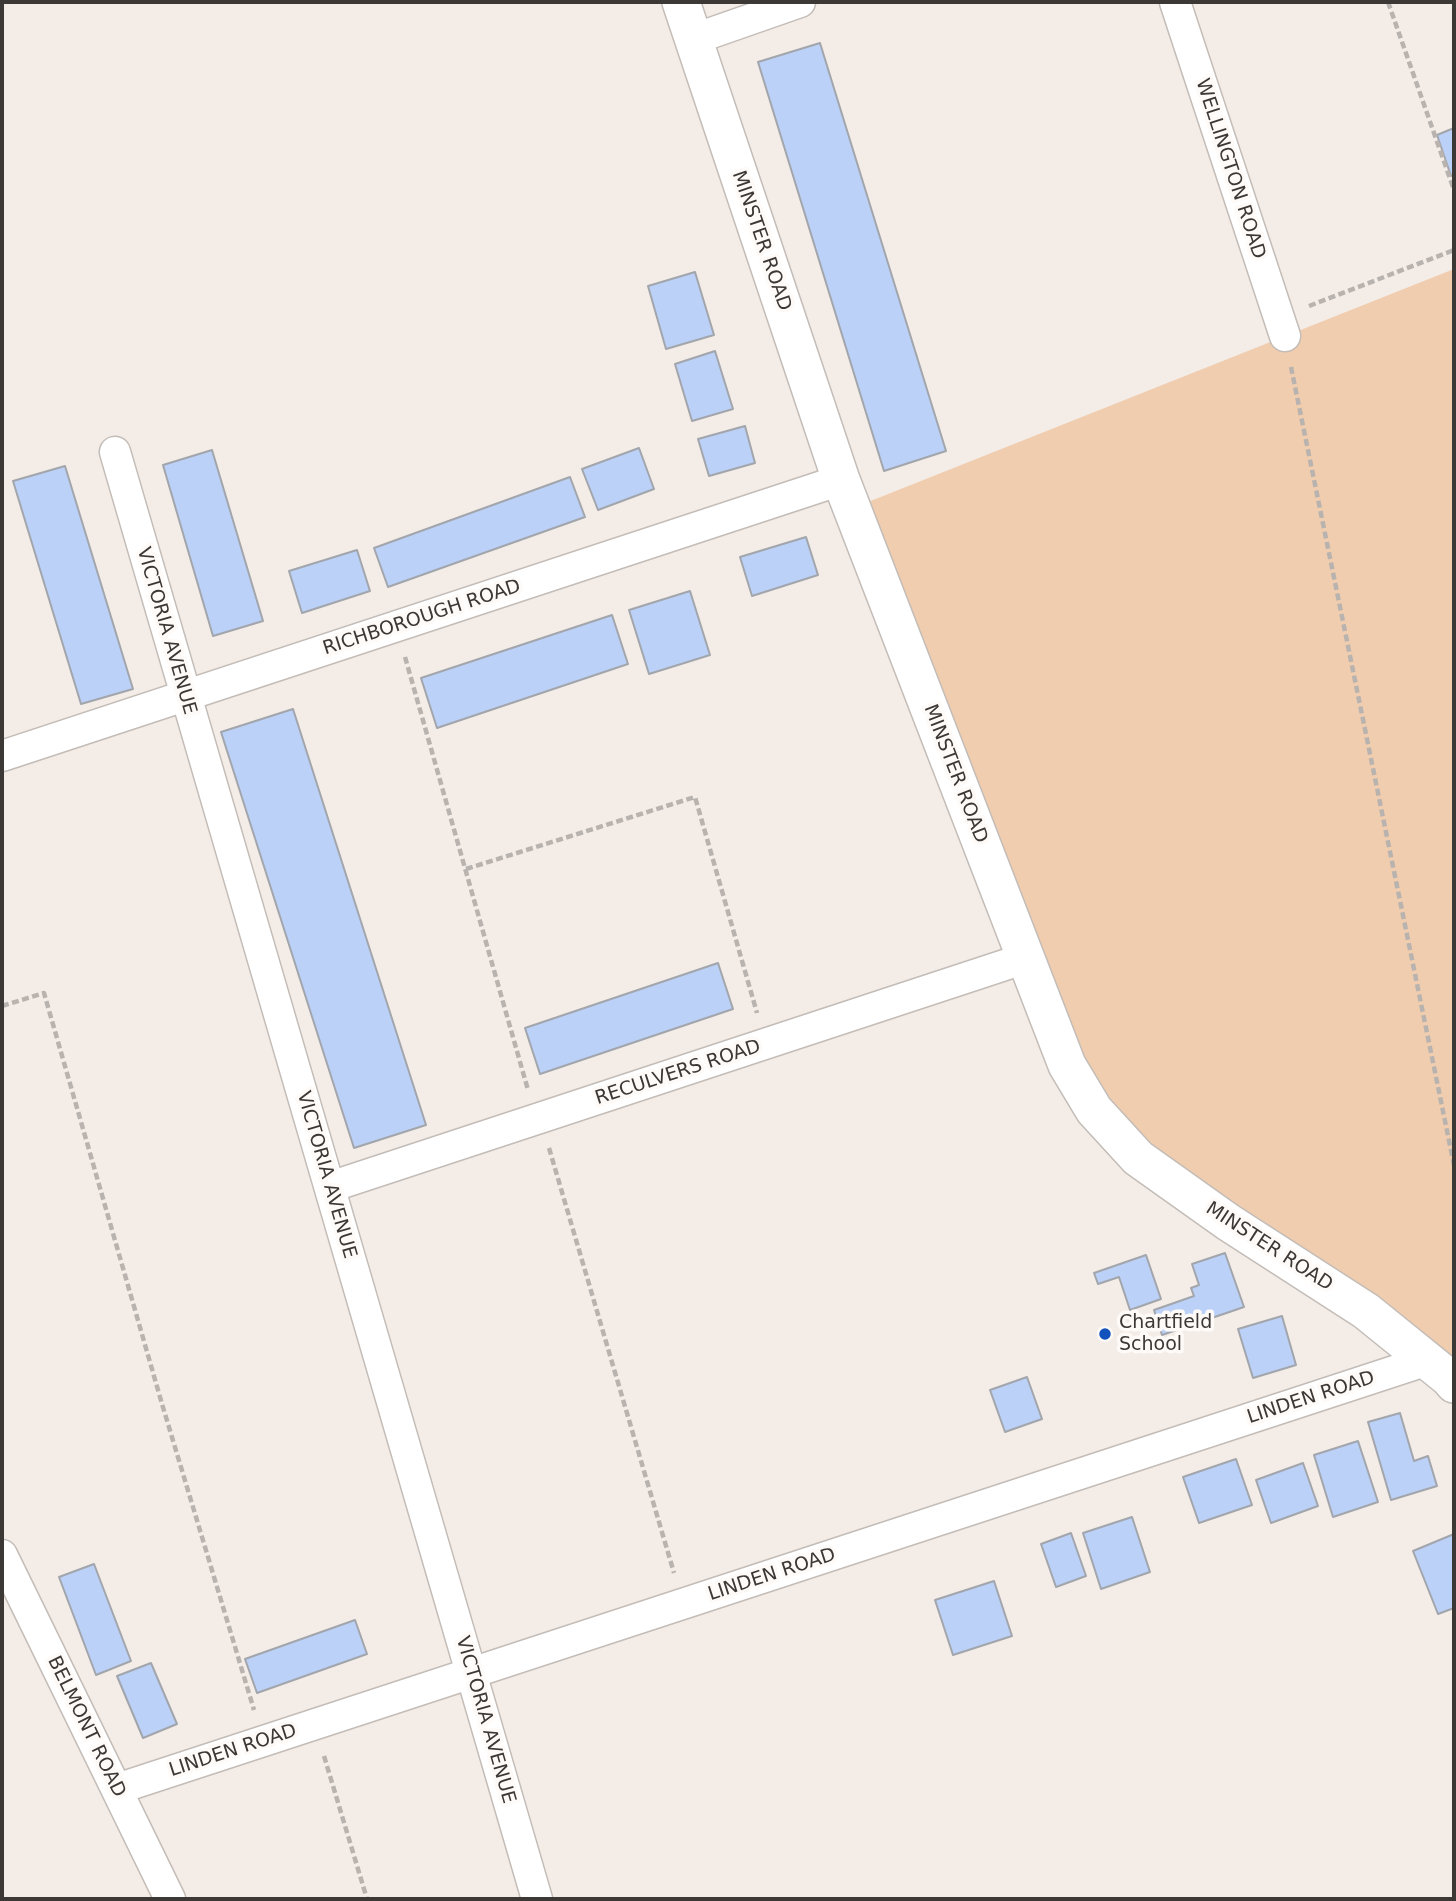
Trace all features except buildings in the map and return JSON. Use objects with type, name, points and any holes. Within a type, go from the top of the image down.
[{"type":"street","name":"MINSTER ROAD","points":[[681,2],[841,480],[1067,1065],[1094,1110],[1117,1137],[1150,1166],[1228,1222],[1366,1311],[1446,1374]]},
{"type":"street","points":[[694,39],[800,2]]},
{"type":"street","name":"WELLINGTON ROAD","points":[[1175,2],[1282,327]]},
{"type":"street","name":"VICTORIA AVENUE","points":[[114,452],[537,1899]]},
{"type":"street","name":"RICHBOROUGH ROAD","points":[[2,756],[841,480]]},
{"type":"street","name":"RECULVERS ROAD","points":[[330,1187],[1026,958]]},
{"type":"street","name":"LINDEN ROAD","points":[[117,1789],[684,1604],[1446,1374]]},
{"type":"street","name":"BELMONT ROAD","points":[[2,1555],[170,1899]]},
{"type":"path","points":[[1388,2],[1454,190]]},
{"type":"path","points":[[1454,250],[1282,327],[1454,1165]]},
{"type":"path","points":[[396,626],[465,869],[684,1604]]},
{"type":"path","points":[[465,869],[695,797],[766,1044]]},
{"type":"path","points":[[2,1006],[44,992],[166,1417],[263,1741]]},
{"type":"path","points":[[315,1725],[367,1899]]},
{"type":"shaded area","points":[[1454,269],[1454,1374],[1117,1137],[853,508]]},
{"type":"place","name":"Chartfield School","points":[[1105,1334]]}]
